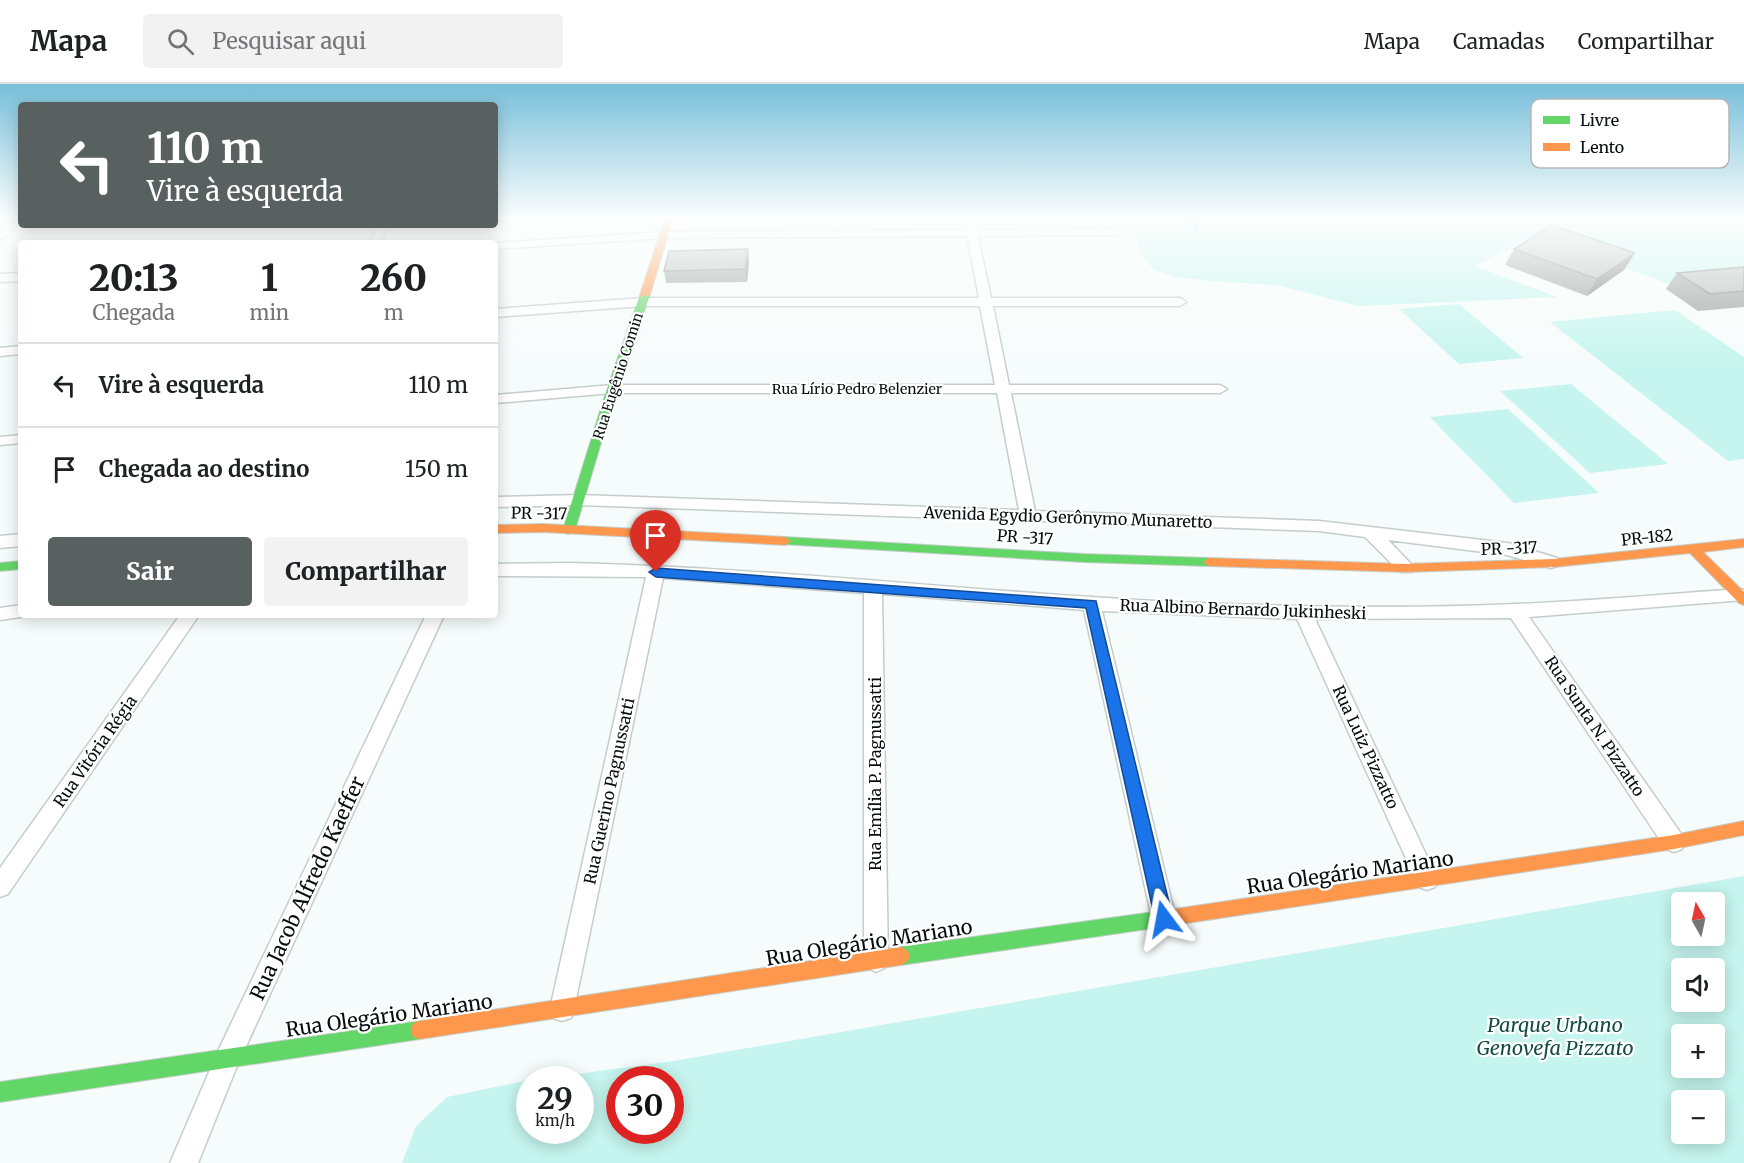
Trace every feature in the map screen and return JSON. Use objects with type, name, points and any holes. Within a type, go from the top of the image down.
[{"type":"street","name":"Rua Eugênio Comin","points":[[569,530],[612,389],[654,268]]},
{"type":"street","points":[[980,268],[1028,516]]},
{"type":"street","points":[[0,278],[18,277]]},
{"type":"street","points":[[498,313],[643,302],[1179,302]]},
{"type":"street","points":[[0,352],[18,350]]},
{"type":"street","name":"Rua Lírio Pedro Belenzier","points":[[498,399],[612,389],[1220,389]]},
{"type":"street","points":[[0,441],[18,439]]},
{"type":"street","name":"Avenida Egydio Gerônymo Munaretto","points":[[498,502],[579,500],[1319,526],[1508,549],[1554,563]]},
{"type":"street","name":"PR -317","points":[[498,529],[569,530],[1084,558],[1406,568],[1554,563]]},
{"type":"street","points":[[1371,534],[1406,568]]},
{"type":"street","points":[[0,542],[18,540]]},
{"type":"street","name":"PR-182","points":[[1554,563],[1744,543]]},
{"type":"street","points":[[1693,549],[1742,598]]},
{"type":"street","points":[[0,567],[18,565]]},
{"type":"street","name":"Rua Albino Bernardo Jukinheski","points":[[498,570],[556,568],[656,572],[1092,604],[1304,614],[1516,611],[1742,598]]},
{"type":"street","name":"Rua Guerino Pagnussatti","points":[[562,1009],[656,572]]},
{"type":"street","name":"Rua Emília P. Pagnussatti","points":[[873,588],[876,960]]},
{"type":"street","points":[[1092,604],[1164,919]]},
{"type":"street","points":[[0,614],[18,611]]},
{"type":"street","name":"Rua Sunta N. Pizzatto","points":[[1516,611],[1674,842]]},
{"type":"street","name":"Rua Luiz Pizzatto","points":[[1304,614],[1427,880]]},
{"type":"street","name":"Rua Vitória Régia","points":[[0,887],[188,618]]},
{"type":"street","name":"Rua Jacob Alfredo Kaeffer","points":[[184,1163],[228,1058],[434,618]]},
{"type":"street","name":"Rua Olegário Mariano","points":[[0,1092],[876,960],[1427,880],[1674,842],[1744,828]]},
{"type":"green space","points":[[1152,268],[1481,268],[1557,297],[1358,306],[1277,285],[1176,277]]},
{"type":"green space","points":[[1627,268],[1744,268],[1744,281],[1675,286]]},
{"type":"green space","points":[[1459,304],[1523,358],[1459,364],[1399,309]]},
{"type":"green space","points":[[1675,310],[1744,357],[1744,459],[1728,461],[1550,322]]},
{"type":"green space","points":[[1571,384],[1668,464],[1590,473],[1500,391]]},
{"type":"green space","points":[[1508,409],[1599,493],[1514,503],[1430,417]]},
{"type":"green space","name":"Parque Urbano Genovefa Pizzato","points":[[1744,876],[1744,1163],[402,1163],[416,1126],[447,1097],[516,1083],[516,1144],[594,1144],[594,1072],[606,1070],[606,1144],[684,1144],[684,1066],[636,1066]]},
{"type":"building","points":[[665,268],[745,268],[745,269],[664,271]]},
{"type":"building","points":[[1568,268],[1613,268],[1597,279]]},
{"type":"building","points":[[1744,268],[1744,291],[1710,294],[1677,273]]},
{"type":"traffic: fast","points":[[569,530],[612,389],[645,295]]},
{"type":"traffic: fast","points":[[785,541],[1084,558],[1209,562]]},
{"type":"traffic: fast","points":[[0,567],[18,565]]},
{"type":"traffic: fast","points":[[901,956],[1161,919]]},
{"type":"traffic: fast","points":[[0,1092],[420,1030]]},
{"type":"traffic: slow","points":[[645,295],[653,268]]},
{"type":"traffic: slow","points":[[498,529],[543,528],[785,541]]},
{"type":"traffic: slow","points":[[1209,562],[1406,568],[1554,563],[1744,543]]},
{"type":"traffic: slow","points":[[1693,549],[1744,600]]},
{"type":"traffic: slow","points":[[1161,919],[1674,842],[1744,828]]},
{"type":"traffic: slow","points":[[420,1030],[901,956]]},
{"type":"route","points":[[656,572],[1092,604],[1164,919]]}]
